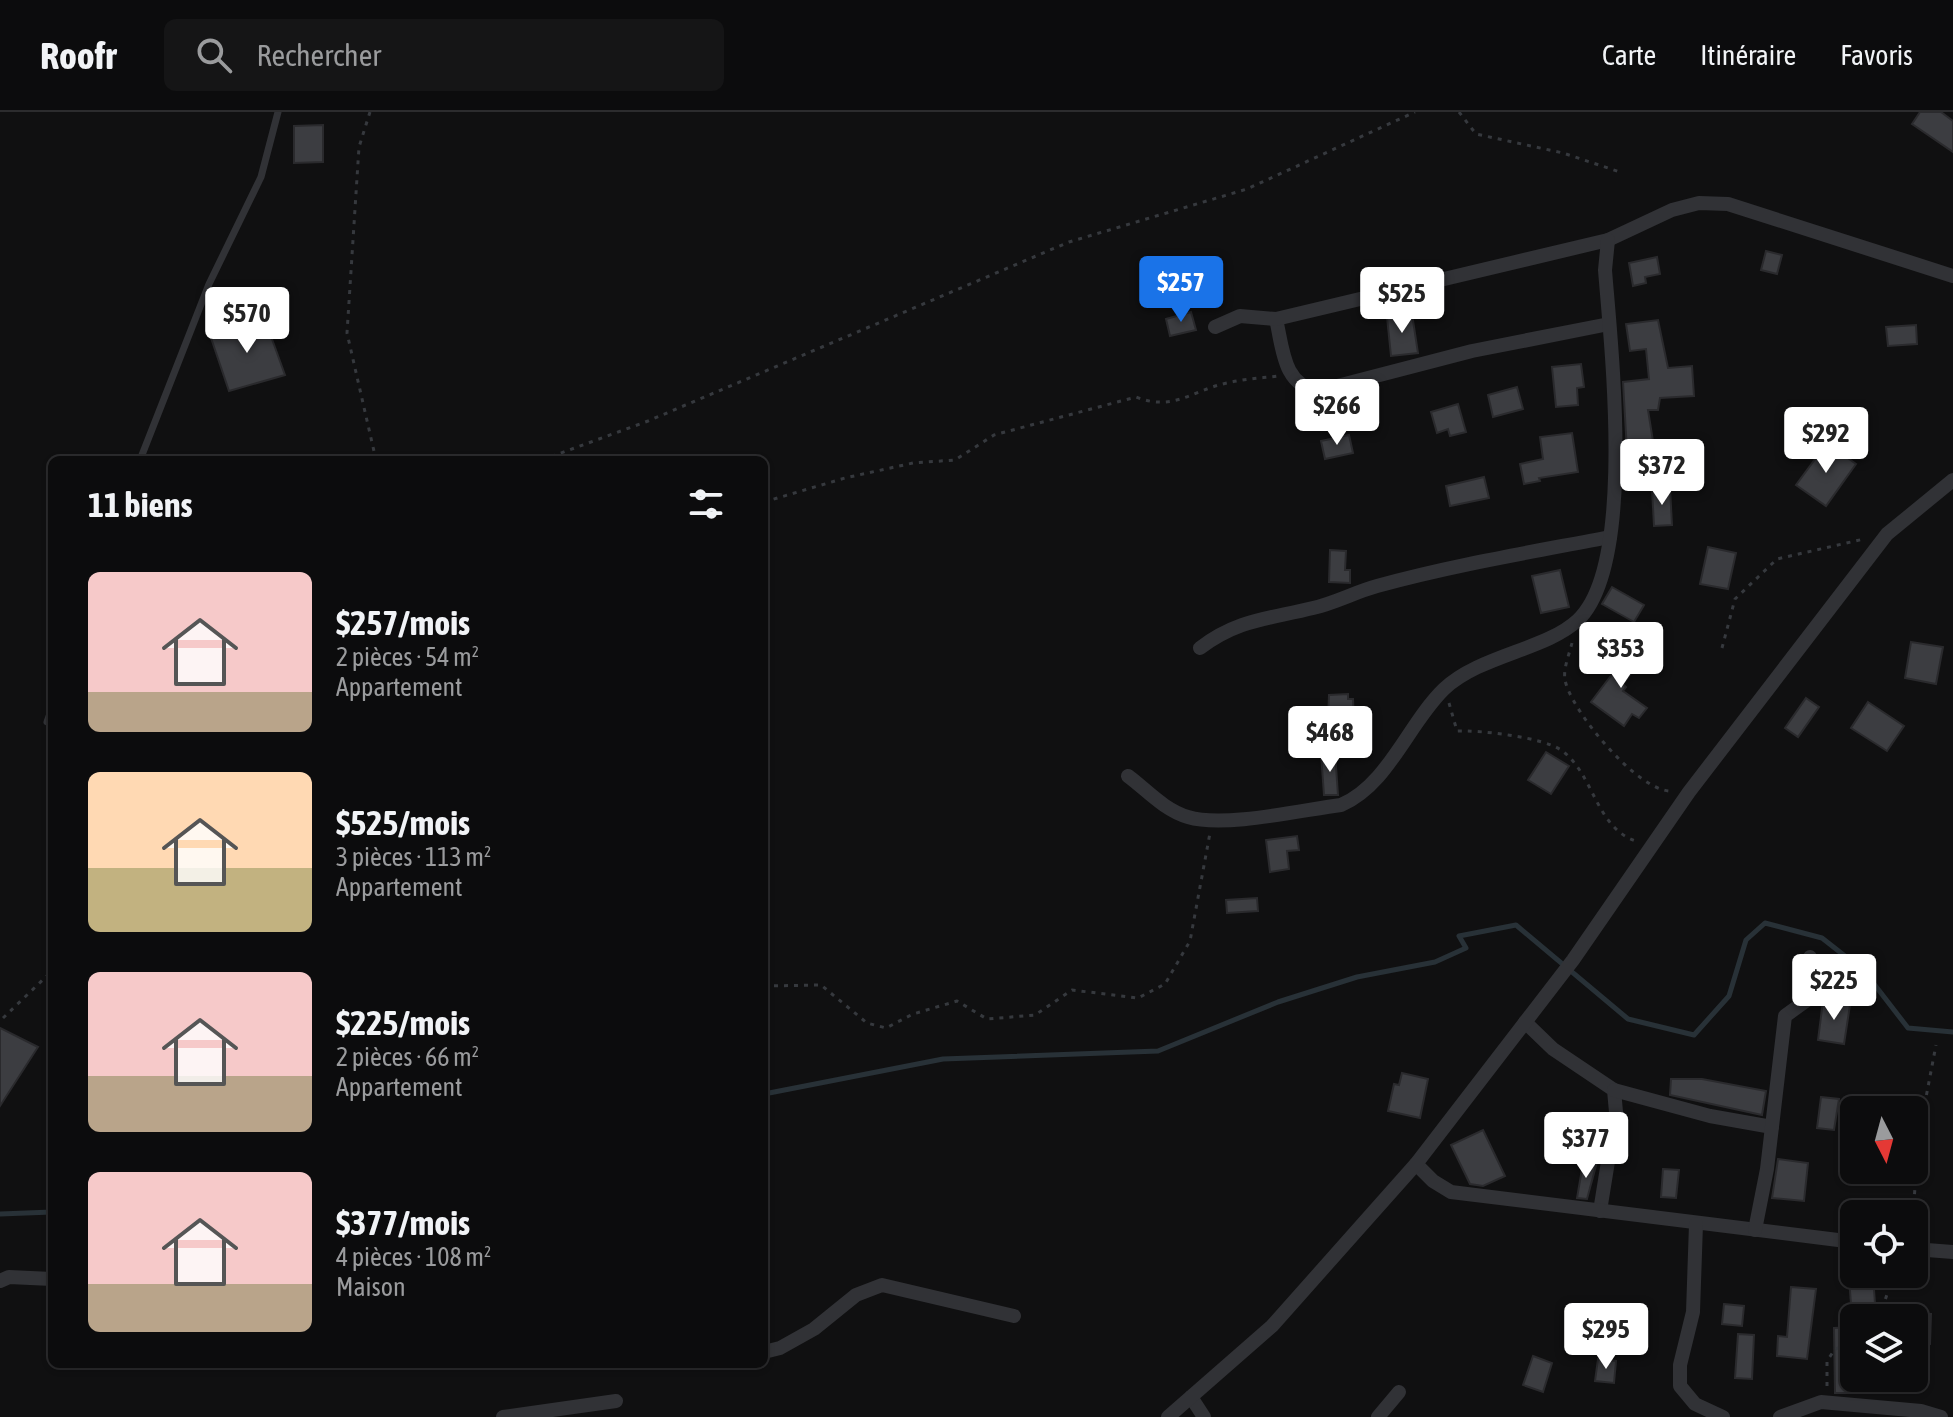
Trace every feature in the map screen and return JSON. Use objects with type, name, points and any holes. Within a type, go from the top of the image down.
[{"type":"street","points":[[1215,327],[1240,316],[1276,319],[1608,240],[1672,210],[1699,203],[1728,204],[1953,276]]},
{"type":"street","points":[[1128,776],[1164,806],[1187,817],[1212,821],[1341,805],[1357,799],[1445,688],[1481,665],[1537,642],[1578,620],[1601,587],[1616,486],[1605,270],[1608,240]]},
{"type":"street","points":[[1276,319],[1290,375],[1302,388],[1331,390],[1472,351],[1609,324]]},
{"type":"street","points":[[1168,1417],[1272,1326],[1416,1164],[1573,960],[1689,792],[1887,534],[1953,480]]},
{"type":"street","points":[[1200,648],[1239,624],[1274,614],[1313,608],[1376,587],[1503,557],[1610,537]]},
{"type":"street","points":[[1755,1230],[1772,1127],[1785,1016],[1807,1000],[1810,957]]},
{"type":"street","points":[[1525,1022],[1553,1049],[1614,1090],[1738,1123],[1772,1127]]},
{"type":"street","points":[[1600,1211],[1616,1112],[1614,1090]]},
{"type":"street","points":[[1416,1164],[1451,1192],[1840,1240]]},
{"type":"street","points":[[1696,1224],[1693,1312],[1680,1365],[1680,1386],[1695,1404],[1723,1417]]},
{"type":"street","points":[[1928,1250],[1953,1252]]},
{"type":"street","points":[[0,1281],[9,1277],[48,1279]]},
{"type":"street","points":[[768,1351],[780,1348],[814,1329],[856,1295],[882,1285],[1014,1316]]},
{"type":"street","points":[[1378,1417],[1399,1392]]},
{"type":"street","points":[[1191,1397],[1204,1417]]},
{"type":"street","points":[[503,1417],[616,1401]]},
{"type":"street","points":[[1780,1417],[1821,1402],[1921,1411],[1941,1417]]},
{"type":"lane","points":[[142,456],[209,284],[261,177],[278,112]]},
{"type":"path","points":[[370,112],[359,147],[347,333],[375,456]]},
{"type":"path","points":[[553,456],[648,421],[1069,242],[1247,189],[1415,112]]},
{"type":"path","points":[[1459,112],[1476,134],[1563,153],[1620,172]]},
{"type":"path","points":[[768,501],[845,478],[913,463],[955,460],[994,435],[1136,397],[1153,404],[1190,397],[1225,383],[1290,375]]},
{"type":"path","points":[[1722,648],[1735,599],[1777,559],[1887,534]]},
{"type":"path","points":[[1578,620],[1564,676],[1583,722],[1632,770],[1663,791],[1689,792]]},
{"type":"path","points":[[1445,688],[1457,731],[1529,740],[1560,749],[1579,769],[1599,807],[1622,837],[1651,845]]},
{"type":"path","points":[[768,986],[821,985],[867,1023],[886,1028],[913,1014],[957,1001],[987,1019],[1035,1015],[1072,990],[1138,998],[1165,984],[1190,941],[1212,821]]},
{"type":"path","points":[[3,1018],[48,975]]},
{"type":"path","points":[[1914,1200],[1919,1134],[1936,1045]]},
{"type":"path","points":[[1821,1402],[1827,1386],[1827,1361],[1835,1349],[1840,1347]]},
{"type":"building","points":[[1920,112],[1941,112],[1953,121],[1953,152],[1912,124]]},
{"type":"building","points":[[323,125],[323,162],[294,163],[294,126]]},
{"type":"building","points":[[1766,251],[1782,255],[1777,274],[1761,270]]},
{"type":"building","points":[[1657,257],[1660,274],[1645,277],[1646,283],[1633,286],[1629,263]]},
{"type":"building","points":[[1191,312],[1196,330],[1170,336],[1166,319]]},
{"type":"building","points":[[1412,314],[1418,353],[1391,356],[1387,317]]},
{"type":"building","points":[[264,317],[285,375],[229,391],[210,335]]},
{"type":"building","points":[[1658,320],[1668,368],[1692,366],[1694,396],[1660,398],[1658,410],[1648,410],[1657,466],[1628,469],[1623,382],[1649,379],[1646,349],[1630,351],[1626,324]]},
{"type":"building","points":[[1916,325],[1917,344],[1888,346],[1886,327]]},
{"type":"building","points":[[1581,364],[1584,387],[1577,388],[1578,405],[1556,407],[1552,367]]},
{"type":"building","points":[[1517,387],[1523,409],[1493,417],[1488,395]]},
{"type":"building","points":[[1458,404],[1466,432],[1450,436],[1448,429],[1437,433],[1431,412]]},
{"type":"building","points":[[1572,433],[1578,472],[1539,478],[1540,481],[1524,484],[1520,464],[1543,459],[1540,437]]},
{"type":"building","points":[[1349,435],[1353,453],[1325,459],[1321,441]]},
{"type":"building","points":[[1827,443],[1856,464],[1826,506],[1796,485]]},
{"type":"building","points":[[1484,477],[1489,498],[1450,506],[1446,486]]},
{"type":"building","points":[[1670,488],[1672,525],[1654,526],[1652,489]]},
{"type":"building","points":[[1708,547],[1736,553],[1728,589],[1700,584]]},
{"type":"building","points":[[1330,550],[1346,551],[1345,570],[1350,570],[1350,583],[1329,582]]},
{"type":"building","points":[[1560,570],[1569,607],[1541,613],[1532,576]]},
{"type":"building","points":[[1612,587],[1644,605],[1634,622],[1602,604]]},
{"type":"building","points":[[1911,642],[1943,647],[1936,684],[1905,678]]},
{"type":"building","points":[[1635,644],[1647,652],[1623,684],[1626,687],[1623,691],[1647,708],[1639,718],[1632,714],[1624,726],[1591,702]]},
{"type":"building","points":[[1348,694],[1348,699],[1353,699],[1354,721],[1360,720],[1362,739],[1327,742],[1329,695]]},
{"type":"building","points":[[1806,698],[1819,707],[1798,737],[1785,728]]},
{"type":"building","points":[[1868,702],[1904,726],[1887,751],[1851,728]]},
{"type":"building","points":[[1335,752],[1338,795],[1324,795],[1321,753]]},
{"type":"building","points":[[1546,752],[1569,766],[1551,794],[1528,780]]},
{"type":"building","points":[[1297,836],[1299,850],[1287,851],[1289,869],[1270,872],[1266,840]]},
{"type":"building","points":[[1257,898],[1258,911],[1227,913],[1226,900]]},
{"type":"building","points":[[1823,1001],[1850,1005],[1844,1044],[1818,1040]]},
{"type":"building","points":[[0,1028],[38,1047],[0,1106]]},
{"type":"building","points":[[1402,1073],[1428,1079],[1420,1118],[1388,1111],[1394,1084],[1399,1085]]},
{"type":"building","points":[[1671,1079],[1702,1079],[1766,1091],[1762,1115],[1670,1095]]},
{"type":"building","points":[[1821,1097],[1839,1099],[1834,1130],[1817,1128]]},
{"type":"building","points":[[1483,1130],[1505,1176],[1483,1186],[1470,1184],[1451,1145]]},
{"type":"building","points":[[1778,1159],[1808,1163],[1804,1201],[1772,1198]]},
{"type":"building","points":[[1597,1162],[1587,1199],[1577,1198],[1583,1163]]},
{"type":"building","points":[[1663,1169],[1679,1170],[1676,1198],[1661,1197]]},
{"type":"building","points":[[1791,1287],[1816,1289],[1807,1359],[1777,1356],[1778,1336],[1787,1337]]},
{"type":"building","points":[[1850,1288],[1874,1288],[1875,1304],[1851,1304]]},
{"type":"building","points":[[1724,1304],[1744,1306],[1742,1326],[1722,1324]]},
{"type":"building","points":[[1928,1314],[1931,1314],[1928,1344]]},
{"type":"building","points":[[1834,1328],[1840,1328],[1840,1392],[1860,1393],[1835,1393]]},
{"type":"building","points":[[1738,1334],[1754,1335],[1752,1379],[1735,1378]]},
{"type":"building","points":[[1533,1356],[1552,1363],[1543,1392],[1523,1385]]},
{"type":"building","points":[[1598,1359],[1616,1361],[1614,1383],[1595,1381]]},
{"type":"waterway","points":[[768,1093],[943,1059],[1158,1051],[1278,1002],[1357,977],[1435,962],[1466,948],[1459,936],[1516,925],[1628,1019],[1694,1035],[1729,996],[1746,940],[1765,923],[1822,938],[1864,971],[1908,1028],[1953,1032]]},
{"type":"waterway","points":[[0,1214],[48,1212]]}]
